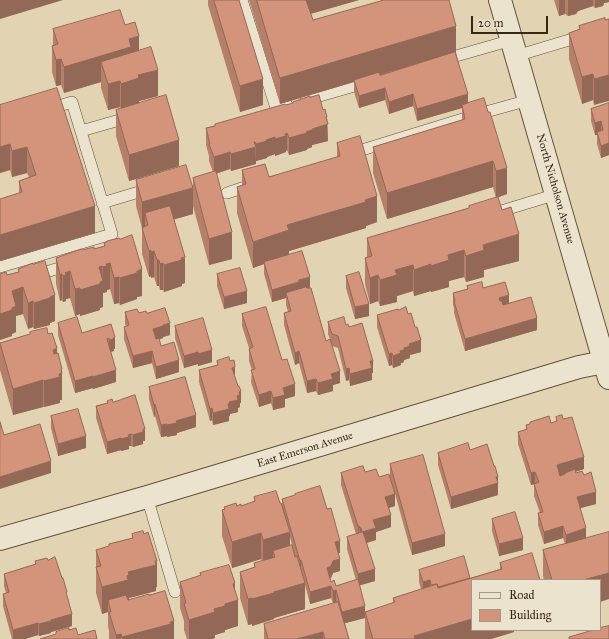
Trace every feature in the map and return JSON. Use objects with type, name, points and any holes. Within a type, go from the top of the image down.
[{"type":"street","name":"North Nicholson Avenue","points":[[500,0],[597,337],[608,367]]},
{"type":"street","name":"East Emerson Avenue","points":[[0,539],[147,497],[579,367],[608,367]]},
{"type":"lane","points":[[242,0],[276,108],[375,80]]},
{"type":"lane","points":[[434,62],[514,48],[609,28]]},
{"type":"lane","points":[[339,158],[482,113],[529,100]]},
{"type":"lane","points":[[0,267],[112,234],[72,102],[36,112]]},
{"type":"lane","points":[[81,131],[138,115]]},
{"type":"lane","points":[[227,193],[264,181]]},
{"type":"lane","points":[[102,203],[161,185]]},
{"type":"lane","points":[[486,216],[557,194]]},
{"type":"lane","points":[[23,279],[76,263]]},
{"type":"lane","points":[[147,497],[175,592]]},
{"type":"building","points":[[214,0],[239,0],[263,79],[240,86]]},
{"type":"building","points":[[257,0],[306,0],[313,20],[384,0],[449,0],[456,26],[280,78]]},
{"type":"building","points":[[120,10],[125,25],[135,22],[139,36],[129,39],[131,47],[64,67],[61,59],[56,60],[52,46],[58,44],[53,29]]},
{"type":"building","points":[[605,18],[605,20],[609,19],[609,75],[594,79],[593,74],[582,77],[569,33],[580,29],[579,26]]},
{"type":"building","points":[[151,47],[158,70],[138,75],[139,78],[121,84],[120,81],[108,84],[101,62]]},
{"type":"building","points":[[455,52],[468,94],[417,109],[413,94],[389,102],[385,88],[359,96],[354,80],[379,72],[380,75]]},
{"type":"building","points":[[57,88],[95,206],[0,235],[0,199],[22,192],[19,181],[36,175],[27,147],[12,151],[10,144],[0,147],[0,105]]},
{"type":"building","points":[[166,95],[179,140],[129,155],[116,110]]},
{"type":"building","points":[[319,95],[323,110],[325,109],[328,124],[312,129],[306,132],[307,133],[289,138],[287,133],[285,134],[286,136],[275,139],[275,137],[256,144],[254,142],[256,147],[214,157],[209,144],[206,128],[215,126],[215,124],[293,103],[310,96]]},
{"type":"building","points":[[484,98],[488,112],[490,112],[507,168],[496,171],[493,161],[387,193],[373,147],[465,119],[462,105]]},
{"type":"building","points":[[609,103],[609,143],[601,146],[597,132],[603,130],[601,121],[595,123],[591,109]]},
{"type":"building","points":[[360,136],[377,196],[365,200],[366,202],[287,225],[289,230],[253,242],[237,187],[246,184],[242,170],[265,164],[269,177],[340,156],[337,143]]},
{"type":"building","points":[[186,165],[193,188],[142,202],[136,180]]},
{"type":"building","points":[[216,171],[232,232],[209,239],[193,178]]},
{"type":"building","points":[[498,197],[502,210],[511,207],[519,234],[483,245],[484,250],[466,256],[464,250],[448,255],[449,260],[431,266],[431,264],[414,270],[413,265],[395,270],[397,275],[380,280],[378,275],[370,278],[365,258],[372,256],[367,238],[469,208],[469,206]]},
{"type":"building","points":[[170,206],[185,257],[181,258],[182,260],[164,265],[163,263],[160,264],[159,260],[157,260],[154,251],[149,251],[142,228],[148,225],[145,213]]},
{"type":"building","points":[[132,235],[142,269],[137,271],[137,273],[120,278],[114,278],[110,263],[106,264],[107,266],[99,267],[103,281],[100,282],[100,284],[80,290],[80,288],[75,289],[70,271],[65,273],[66,275],[60,275],[56,258],[81,249],[94,247],[94,249],[105,246],[104,243],[107,241]]},
{"type":"building","points":[[302,251],[310,277],[272,290],[264,262]]},
{"type":"building","points":[[45,261],[55,295],[34,303],[33,301],[28,303],[23,287],[12,291],[16,306],[12,308],[12,310],[0,314],[0,274],[6,272],[7,275],[19,272],[18,269],[33,263]]},
{"type":"building","points":[[240,268],[247,291],[224,297],[217,274]]},
{"type":"building","points":[[359,272],[369,304],[355,307],[346,276]]},
{"type":"building","points":[[482,282],[483,288],[505,282],[509,295],[499,298],[503,305],[531,297],[537,318],[465,339],[453,293],[468,289],[467,286]]},
{"type":"building","points":[[306,287],[311,288],[326,341],[330,339],[340,371],[331,374],[333,379],[318,383],[316,379],[307,381],[299,351],[295,353],[284,313],[291,311],[286,293]]},
{"type":"building","points":[[266,307],[282,360],[287,359],[295,384],[283,388],[285,395],[273,398],[271,391],[259,395],[251,370],[255,369],[249,349],[253,347],[242,314]]},
{"type":"building","points":[[406,307],[408,314],[411,313],[421,340],[409,344],[410,346],[400,351],[401,353],[393,356],[392,353],[389,354],[377,315]]},
{"type":"building","points":[[165,308],[170,323],[153,329],[156,339],[159,338],[161,346],[174,342],[179,360],[156,367],[152,351],[133,356],[124,327],[129,325],[125,312],[137,309],[139,313],[146,311],[147,313]]},
{"type":"building","points":[[77,317],[82,333],[111,324],[115,337],[113,338],[114,339],[107,339],[116,370],[75,381],[58,323]]},
{"type":"building","points":[[344,317],[346,325],[348,324],[349,327],[362,323],[373,361],[370,361],[372,368],[350,374],[349,368],[346,369],[338,336],[332,334],[328,322]]},
{"type":"building","points":[[203,318],[212,350],[184,356],[175,326]]},
{"type":"building","points":[[47,328],[48,334],[52,333],[57,348],[53,350],[54,354],[58,353],[62,369],[62,373],[59,374],[60,377],[43,380],[13,389],[0,343],[30,334],[30,332]]},
{"type":"building","points":[[229,357],[230,361],[234,360],[235,367],[232,368],[241,391],[239,392],[240,395],[237,396],[238,400],[229,402],[229,409],[213,413],[212,408],[210,409],[199,370],[218,365],[217,361]]},
{"type":"building","points":[[185,377],[196,415],[176,421],[177,423],[161,425],[149,387]]},
{"type":"building","points":[[135,395],[145,429],[143,429],[143,432],[128,435],[129,437],[107,442],[96,406],[108,403],[107,401],[112,399],[113,402]]},
{"type":"building","points":[[78,409],[86,436],[58,444],[51,416]]},
{"type":"building","points":[[562,415],[563,419],[572,417],[584,457],[557,465],[560,476],[575,469],[576,473],[582,471],[584,475],[591,472],[596,492],[577,497],[586,528],[566,535],[563,526],[544,532],[538,513],[543,512],[534,484],[539,482],[535,472],[531,473],[518,432],[527,429],[526,425],[530,424],[530,422],[549,416],[551,423],[557,421],[556,417]]},
{"type":"building","points":[[0,422],[4,435],[40,424],[51,461],[0,477]]},
{"type":"building","points":[[468,443],[470,450],[487,444],[495,466],[498,483],[451,497],[438,453]]},
{"type":"building","points":[[423,455],[445,534],[412,543],[390,464]]},
{"type":"building","points":[[363,466],[365,472],[376,469],[379,477],[389,474],[395,494],[385,497],[391,515],[373,520],[376,528],[362,532],[361,528],[358,526],[341,473]]},
{"type":"building","points":[[320,486],[327,509],[331,508],[340,541],[335,542],[340,559],[333,561],[331,566],[327,568],[331,582],[334,580],[336,586],[358,579],[365,606],[342,612],[336,590],[333,591],[331,586],[310,592],[282,499]]},
{"type":"building","points":[[276,491],[290,532],[263,540],[261,533],[232,542],[222,510],[225,509],[224,507],[236,503],[237,506],[241,504],[241,506],[255,501],[254,497]]},
{"type":"building","points":[[515,512],[523,538],[499,544],[492,519]]},
{"type":"building","points":[[143,531],[144,534],[148,532],[157,561],[155,561],[156,565],[128,572],[128,580],[102,587],[96,567],[101,566],[96,550],[109,546],[109,544],[133,538],[132,534]]},
{"type":"building","points":[[363,532],[375,569],[358,574],[347,537]]},
{"type":"building","points":[[609,532],[609,573],[587,579],[552,579],[543,550]]},
{"type":"building","points":[[292,545],[305,583],[274,593],[248,599],[240,572],[255,567],[254,563],[275,557],[273,551]]},
{"type":"building","points":[[532,553],[540,579],[471,579],[471,619],[414,636],[415,639],[373,639],[365,612],[395,602],[393,598],[437,584],[438,588],[502,569],[500,563]]},
{"type":"building","points":[[464,556],[470,578],[438,587],[437,584],[431,585],[430,580],[423,582],[419,570]]},
{"type":"building","points":[[55,557],[63,578],[72,614],[51,621],[13,630],[3,594],[9,592],[4,574],[36,564],[35,561],[47,558],[48,560]]},
{"type":"building","points":[[229,565],[235,583],[233,584],[238,600],[214,609],[215,612],[189,620],[180,582],[201,575],[200,573]]},
{"type":"building","points":[[165,591],[174,621],[170,622],[171,624],[122,637],[121,634],[116,635],[109,612],[111,612],[108,600],[126,595],[128,600]]},
{"type":"building","points":[[338,602],[349,639],[325,639],[323,632],[297,639],[268,639],[264,624]]},
{"type":"building","points":[[609,626],[609,639],[569,639],[569,637],[590,631],[601,631],[601,628]]},
{"type":"building","points":[[69,628],[69,630],[76,628],[78,635],[95,630],[97,639],[40,639],[56,634],[56,632]]}]
